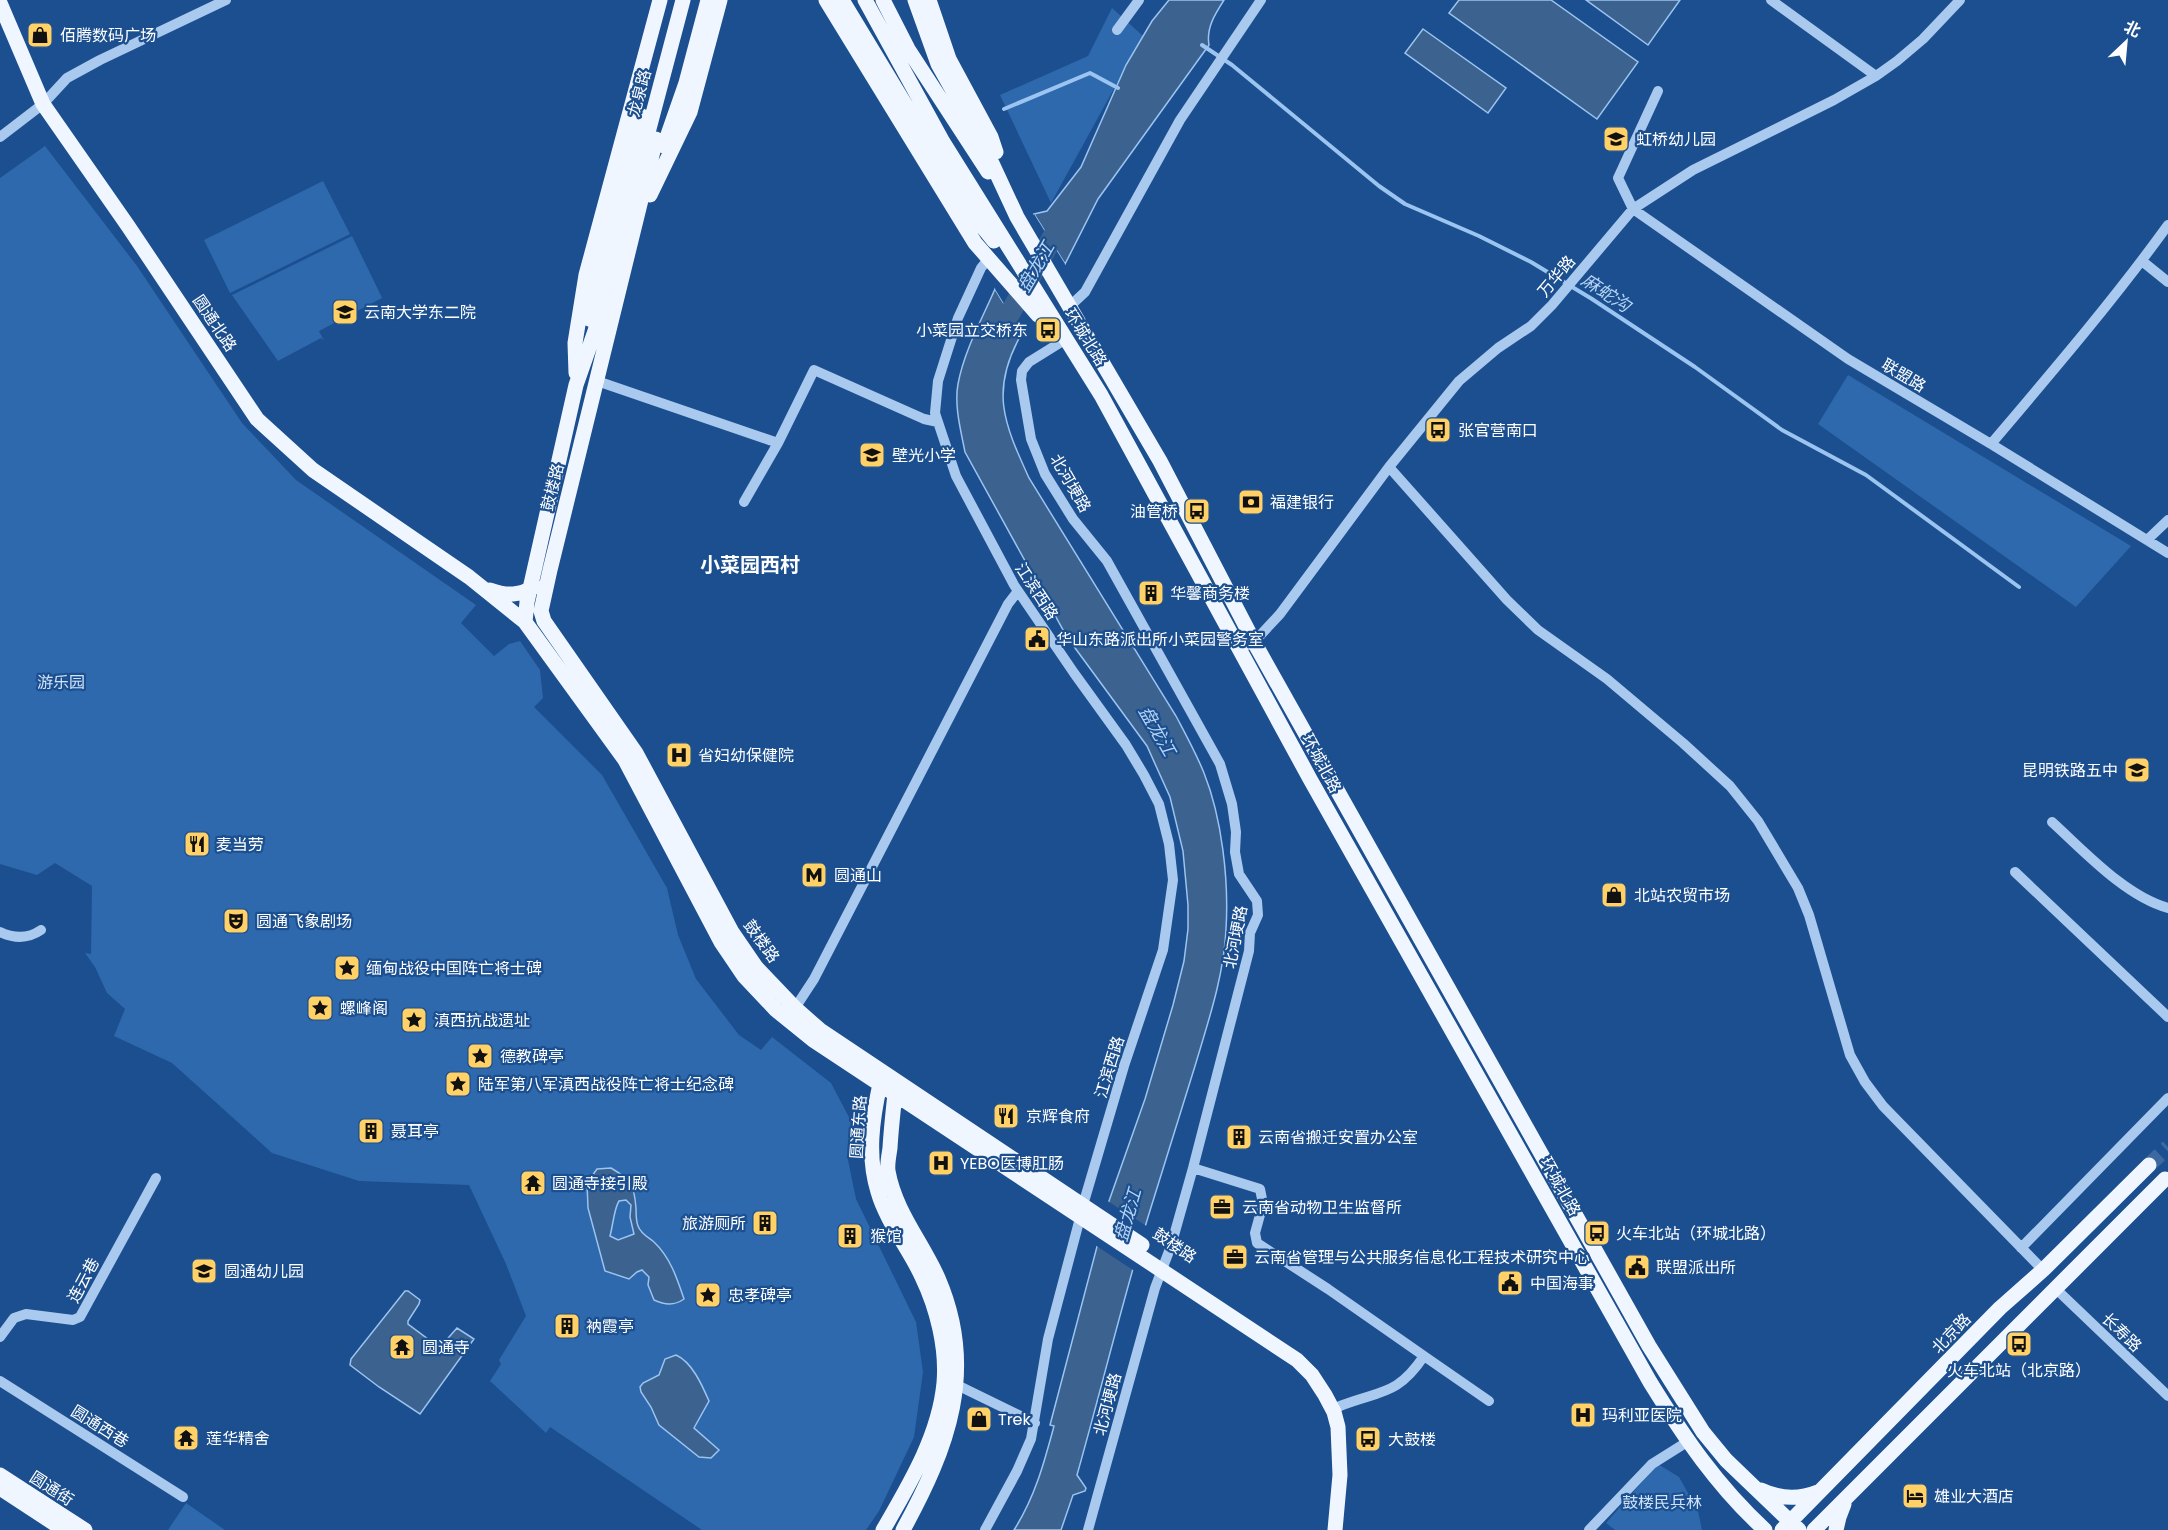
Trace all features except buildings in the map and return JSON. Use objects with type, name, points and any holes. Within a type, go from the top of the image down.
[{"type":"main road","points":[[576,385],[575,343],[586,275],[660,0]]},
{"type":"main road","points":[[576,385],[602,263],[674,0]]},
{"type":"main road","name":"龙泉路","points":[[631,196],[683,0]]},
{"type":"main road","name":"龙泉路","points":[[659,147],[694,0]]},
{"type":"main road","points":[[637,222],[659,147],[686,83],[708,0]]},
{"type":"main road","points":[[637,222],[690,112],[720,0]]},
{"type":"main road","points":[[826,0],[975,243],[1042,312]]},
{"type":"main road","points":[[834,0],[850,39]]},
{"type":"main road","points":[[842,0],[969,210],[1023,272]]},
{"type":"main road","name":"环城北路","points":[[865,0],[943,142],[1023,272],[1042,312],[1063,335],[1101,395],[1649,1346],[1703,1432],[1726,1460],[1790,1527]]},
{"type":"main road","points":[[884,0],[908,49],[1017,217]]},
{"type":"main road","points":[[915,0],[938,64],[983,144],[1017,217]]},
{"type":"main road","points":[[929,0],[949,59],[991,137],[1017,217]]},
{"type":"main road","name":"圆通北路","points":[[0,3],[43,104],[128,225],[257,419],[313,470],[484,589],[534,615]]},
{"type":"main road","name":"鼓楼路","points":[[631,196],[595,331],[576,385],[530,589],[534,615],[624,760],[721,942],[744,976],[796,1028],[885,1080]]},
{"type":"main road","name":"环城北路","points":[[1017,217],[1160,461],[1247,646],[1346,844],[1650,1382],[1687,1442],[1726,1491],[1765,1530]]},
{"type":"main road","name":"鼓楼路","points":[[534,615],[550,570],[637,222]]},
{"type":"main road","points":[[484,589],[507,595],[530,589],[539,584],[550,570]]},
{"type":"main road","name":"鼓楼路","points":[[534,615],[636,753],[732,932],[756,967],[795,1008],[820,1030],[885,1080],[1081,1212]]},
{"type":"main road","name":"圆通东路","points":[[885,1080],[895,1094],[887,1169],[906,1222],[938,1278],[956,1342],[957,1385],[949,1424],[936,1463],[903,1530]]},
{"type":"main road","name":"圆通东路","points":[[883,1530],[922,1458],[937,1417],[944,1383],[943,1345],[935,1309],[922,1277],[888,1217],[878,1193],[871,1162],[874,1113],[885,1080]]},
{"type":"main road","name":"鼓楼路","points":[[895,1094],[1303,1353],[1319,1369],[1340,1406],[1347,1425],[1349,1475],[1344,1530]]},
{"type":"main road","name":"北京路","points":[[1790,1527],[2000,1308],[2043,1270],[2150,1165]]},
{"type":"main road","points":[[1814,1530],[2165,1179]]},
{"type":"main road","name":"鼓楼路","points":[[1157,1261],[1281,1347],[1312,1375],[1334,1412],[1338,1427],[1340,1475],[1335,1530]]},
{"type":"main road","name":"圆通街","points":[[0,1475],[85,1530]]},
{"type":"main road","points":[[1753,1486],[1769,1494],[1787,1498],[1808,1496],[1826,1487]]},
{"type":"main road","name":"圆通街","points":[[0,1488],[64,1530]]},
{"type":"main road","points":[[1726,1491],[1741,1515],[1746,1530]]},
{"type":"main road","points":[[1836,1530],[1848,1498]]},
{"type":"street","points":[[0,137],[43,104],[67,78],[226,0]]},
{"type":"street","points":[[1117,30],[1139,0]]},
{"type":"street","points":[[1068,307],[1085,292],[1180,120],[1261,0]]},
{"type":"street","points":[[1771,0],[1876,75]]},
{"type":"street","name":"万华路","points":[[1247,646],[1280,614],[1389,467],[1459,381],[1497,349],[1531,326],[1557,300],[1633,209],[1693,170],[1834,100],[1876,75],[1923,39],[1960,0]]},
{"type":"street","points":[[1633,209],[1618,178],[1658,91]]},
{"type":"street","name":"联盟路","points":[[1633,209],[1848,359],[2168,553]]},
{"type":"street","points":[[1990,444],[2063,359],[2168,225]]},
{"type":"street","name":"江滨西路","points":[[985,1530],[1017,1471],[1031,1439],[1048,1339],[1081,1212],[1124,1066],[1163,950],[1173,880],[1169,844],[1159,804],[1126,745],[1018,591],[956,476],[935,413],[938,381],[958,318],[981,268],[989,258]]},
{"type":"street","points":[[2142,261],[2168,282]]},
{"type":"street","name":"北河埂路","points":[[1063,335],[1022,370],[1021,380],[1031,439],[1045,474],[1073,519],[1107,561],[1220,764],[1233,804],[1236,832],[1235,852],[1239,873],[1257,901],[1257,915],[1250,933],[1249,951],[1193,1168],[1157,1261],[1088,1530]]},
{"type":"street","points":[[744,502],[778,442],[814,370],[924,419],[938,422]]},
{"type":"street","points":[[597,381],[778,442]]},
{"type":"street","points":[[1389,467],[1507,600],[1538,630],[1607,679],[1683,743],[1737,795],[1758,822],[1798,888],[1809,915],[1850,1054],[1866,1082],[1883,1106],[2043,1270]]},
{"type":"street","points":[[2146,540],[2168,520]]},
{"type":"street","points":[[795,1008],[819,968],[1008,604],[1018,591]]},
{"type":"street","points":[[2052,822],[2132,890],[2155,904],[2168,908]]},
{"type":"street","points":[[2014,872],[2168,1017]]},
{"type":"street","points":[[0,932],[9,936],[31,937],[41,930]]},
{"type":"street","points":[[2021,1248],[2168,1098]]},
{"type":"street","points":[[1193,1168],[1260,1189],[1263,1204],[1255,1233],[1257,1244],[1377,1322],[1489,1401]]},
{"type":"street","name":"连云巷","points":[[0,1337],[14,1318],[26,1314],[73,1320],[80,1317],[156,1178]]},
{"type":"street","name":"长寿路","points":[[2056,1288],[2168,1396]]},
{"type":"street","points":[[1340,1406],[1365,1396],[1385,1392],[1403,1382],[1424,1356]]},
{"type":"street","name":"圆通西巷","points":[[0,1381],[183,1497]]},
{"type":"street","points":[[957,1385],[1035,1423]]},
{"type":"street","points":[[1589,1530],[1652,1464],[1687,1442]]},
{"type":"green space","points":[[1112,8],[1143,36],[1051,203],[1000,95],[1088,56]]},
{"type":"green space","name":"游乐园","points":[[45,146],[137,266],[242,423],[296,480],[476,605],[461,623],[494,656],[509,644],[520,641],[540,670],[543,698],[534,707],[602,775],[667,888],[678,935],[696,979],[739,1035],[761,1050],[772,1037],[831,1083],[851,1121],[848,1160],[856,1199],[916,1322],[923,1372],[914,1437],[879,1511],[866,1530],[702,1530],[550,1427],[546,1433],[490,1381],[501,1364],[499,1360],[526,1316],[506,1264],[469,1185],[359,1181],[272,1153],[172,1063],[114,1036],[125,1009],[107,993],[95,967],[85,953],[91,954],[92,886],[55,863],[37,875],[0,864],[0,178]]},
{"type":"green space","points":[[323,181],[350,234],[230,293],[204,240]]},
{"type":"green space","points":[[352,236],[387,308],[382,298],[319,331],[324,341],[321,338],[278,361],[232,295]]},
{"type":"green space","points":[[1848,375],[2131,546],[2076,607],[1818,424]]},
{"type":"green space","name":"鼓楼民兵林","points":[[1658,1464],[1679,1477],[1698,1511],[1702,1530],[1615,1530],[1606,1523]]},
{"type":"green space","points":[[186,1503],[225,1530],[168,1530]]},
{"type":"water","points":[[1169,0],[1224,0],[1210,27],[1209,45],[1098,199],[1065,264],[1034,214],[1047,211],[1081,167],[1126,65],[1152,21]]},
{"type":"water","points":[[1459,0],[1551,0],[1638,62],[1597,119],[1449,13]]},
{"type":"water","points":[[1586,0],[1680,0],[1648,45]]},
{"type":"water","points":[[1423,29],[1506,88],[1488,113],[1405,53]]},
{"type":"water","points":[[995,289],[1022,333],[1012,353],[1003,389],[1007,423],[1013,440],[1029,478],[1176,716],[1198,758],[1220,829],[1225,870],[1227,910],[1225,947],[1215,999],[1138,1249],[1077,1475],[1086,1488],[1085,1491],[1073,1495],[1061,1530],[1014,1530],[1028,1505],[1042,1466],[1054,1426],[1050,1425],[1109,1201],[1145,1099],[1173,1005],[1184,961],[1188,905],[1183,851],[1170,797],[1147,746],[1067,637],[965,452],[957,410],[958,384],[969,347]]},
{"type":"water","points":[[611,1168],[630,1183],[634,1193],[638,1226],[669,1261],[684,1299],[669,1304],[654,1300],[648,1285],[649,1277],[642,1270],[629,1279],[605,1271],[588,1208],[587,1183],[597,1169]],"holes":[[[626,1200],[631,1205],[630,1217],[634,1234],[618,1240],[610,1236],[619,1201]]]},
{"type":"water","points":[[405,1291],[420,1300],[408,1324],[436,1345],[442,1345],[457,1328],[474,1339],[420,1414],[350,1365],[351,1359]]},
{"type":"water","points":[[676,1355],[692,1368],[709,1401],[694,1428],[719,1450],[711,1458],[699,1457],[659,1425],[641,1392],[640,1387],[643,1383],[659,1375],[665,1359]]},
{"type":"pier","points":[[1034,214],[1065,264],[1064,267],[1033,217]]},
{"type":"pier","points":[[996,286],[1024,330],[1022,333],[995,289]]},
{"type":"pier","points":[[1106,1200],[1148,1227],[1136,1272],[1095,1245]]},
{"type":"waterway","name":"麻蛇沟","points":[[1202,45],[1232,65],[1379,186],[1405,204],[1479,236],[1531,262],[1592,299],[1695,367],[1782,430],[1866,475],[2019,587]]},
{"type":"waterway","points":[[1004,109],[1090,73],[1118,88]]},
{"type":"waterway","name":"盘龙江","points":[[999,340],[1005,322],[1064,217]]},
{"type":"tunnel","points":[[2149,1165],[2168,1147]]},
{"type":"place","name":"佰腾数码广场","points":[[40,35]]},
{"type":"place","name":"虹桥幼儿园","points":[[1616,139]]},
{"type":"place","name":"云南大学东二院","points":[[345,312]]},
{"type":"place","name":"小菜园立交桥东","points":[[1048,330]]},
{"type":"place","name":"张官营南口","points":[[1438,430]]},
{"type":"place","name":"壁光小学","points":[[872,455]]},
{"type":"place","name":"福建银行","points":[[1251,502]]},
{"type":"place","name":"油管桥","points":[[1197,511]]},
{"type":"place","name":"华馨商务楼","points":[[1151,593]]},
{"type":"place","name":"华山东路派出所小菜园警务室","points":[[1037,639]]},
{"type":"place","name":"省妇幼保健院","points":[[679,755]]},
{"type":"place","name":"昆明铁路五中","points":[[2137,770]]},
{"type":"place","name":"麦当劳","points":[[197,844]]},
{"type":"place","name":"圆通山","points":[[814,875]]},
{"type":"place","name":"北站农贸市场","points":[[1614,895]]},
{"type":"place","name":"圆通飞象剧场","points":[[236,921]]},
{"type":"place","name":"缅甸战役中国阵亡将士碑","points":[[347,968]]},
{"type":"place","name":"螺峰阁","points":[[320,1008]]},
{"type":"place","name":"滇西抗战遗址","points":[[414,1020]]},
{"type":"place","name":"德教碑亭","points":[[480,1056]]},
{"type":"place","name":"陆军第八军滇西战役阵亡将士纪念碑","points":[[458,1084]]},
{"type":"place","name":"京辉食府","points":[[1006,1116]]},
{"type":"place","name":"聂耳亭","points":[[371,1131]]},
{"type":"place","name":"云南省搬迁安置办公室","points":[[1239,1137]]},
{"type":"place","name":"YEBO医博肛肠","points":[[941,1163]]},
{"type":"place","name":"圆通寺接引殿","points":[[533,1183]]},
{"type":"place","name":"云南省动物卫生监督所","points":[[1222,1207]]},
{"type":"place","name":"旅游厕所","points":[[765,1223]]},
{"type":"place","name":"火车北站（环城北路）","points":[[1597,1233]]},
{"type":"place","name":"猴馆","points":[[850,1236]]},
{"type":"place","name":"云南省管理与公共服务信息化工程技术研究中心","points":[[1235,1257]]},
{"type":"place","name":"联盟派出所","points":[[1637,1267]]},
{"type":"place","name":"圆通幼儿园","points":[[204,1271]]},
{"type":"place","name":"中国海事","points":[[1510,1283]]},
{"type":"place","name":"忠孝碑亭","points":[[708,1295]]},
{"type":"place","name":"衲霞亭","points":[[567,1326]]},
{"type":"place","name":"火车北站（北京路）","points":[[2019,1344]]},
{"type":"place","name":"圆通寺","points":[[402,1347]]},
{"type":"place","name":"玛利亚医院","points":[[1583,1415]]},
{"type":"place","name":"Trek","points":[[979,1419]]},
{"type":"place","name":"莲华精舍","points":[[186,1438]]},
{"type":"place","name":"大鼓楼","points":[[1368,1439]]},
{"type":"place","name":"雄业大酒店","points":[[1915,1496]]},
{"type":"district","name":"小菜园西村","points":[[750,565]]}]
